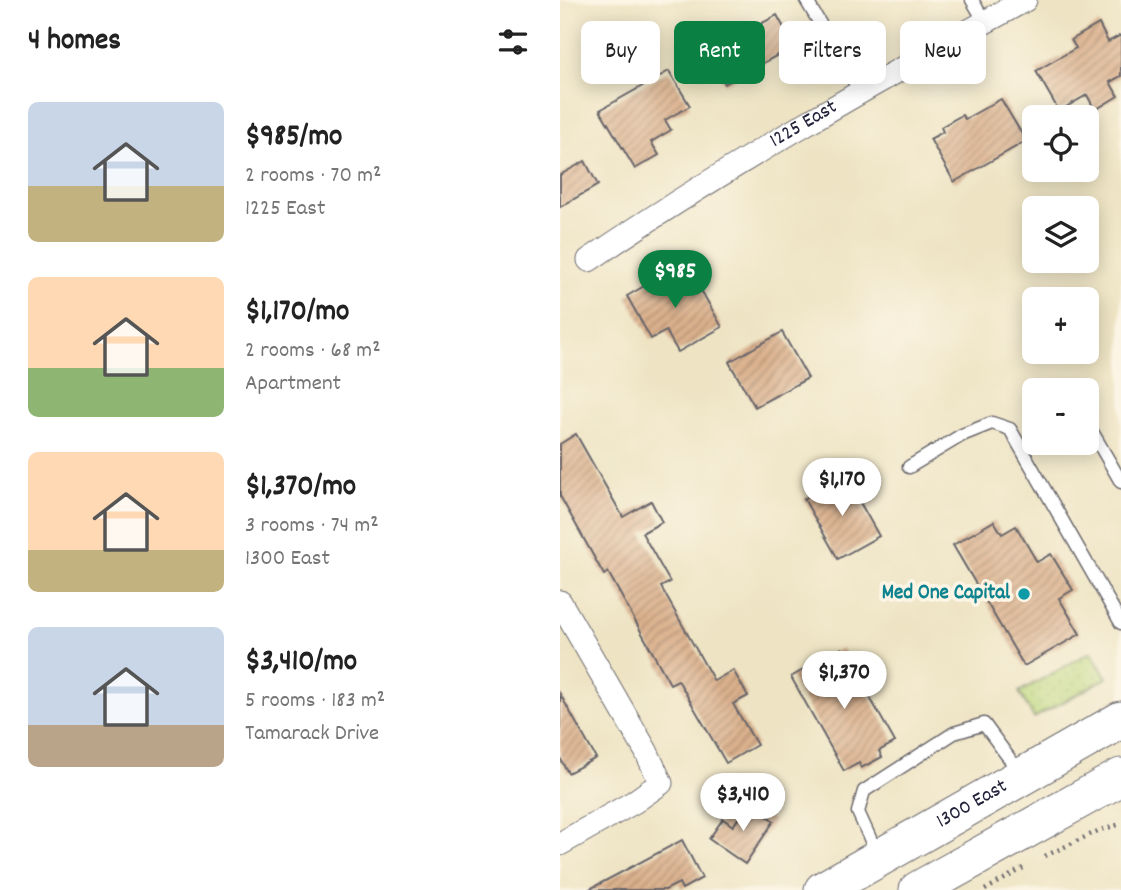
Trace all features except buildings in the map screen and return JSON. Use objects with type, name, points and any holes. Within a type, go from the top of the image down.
[{"type":"main road","name":"1300 East","points":[[823,890],[1121,720]]},
{"type":"main road","points":[[918,890],[1121,777]]},
{"type":"street","name":"1225 East","points":[[986,21],[1025,0]]},
{"type":"street","name":"1225 East","points":[[589,260],[643,223],[900,71]]},
{"type":"street","points":[[560,602],[646,751],[661,783],[634,802],[560,844]]},
{"type":"lane","points":[[806,0],[861,93]]},
{"type":"lane","points":[[972,0],[984,21]]},
{"type":"lane","points":[[909,467],[962,435],[992,423],[1010,429],[1121,623]]},
{"type":"lane","points":[[1099,444],[1121,482]]},
{"type":"lane","points":[[880,858],[858,812],[864,791],[954,733],[984,724],[1022,776]]},
{"type":"path","points":[[1044,856],[1100,830],[1121,824]]},
{"type":"path","points":[[985,890],[1032,863]]},
{"type":"green space","points":[[1091,652],[1107,678],[1034,718],[1019,692]]},
{"type":"place","name":"Med One Capital","points":[[1024,594]]}]
